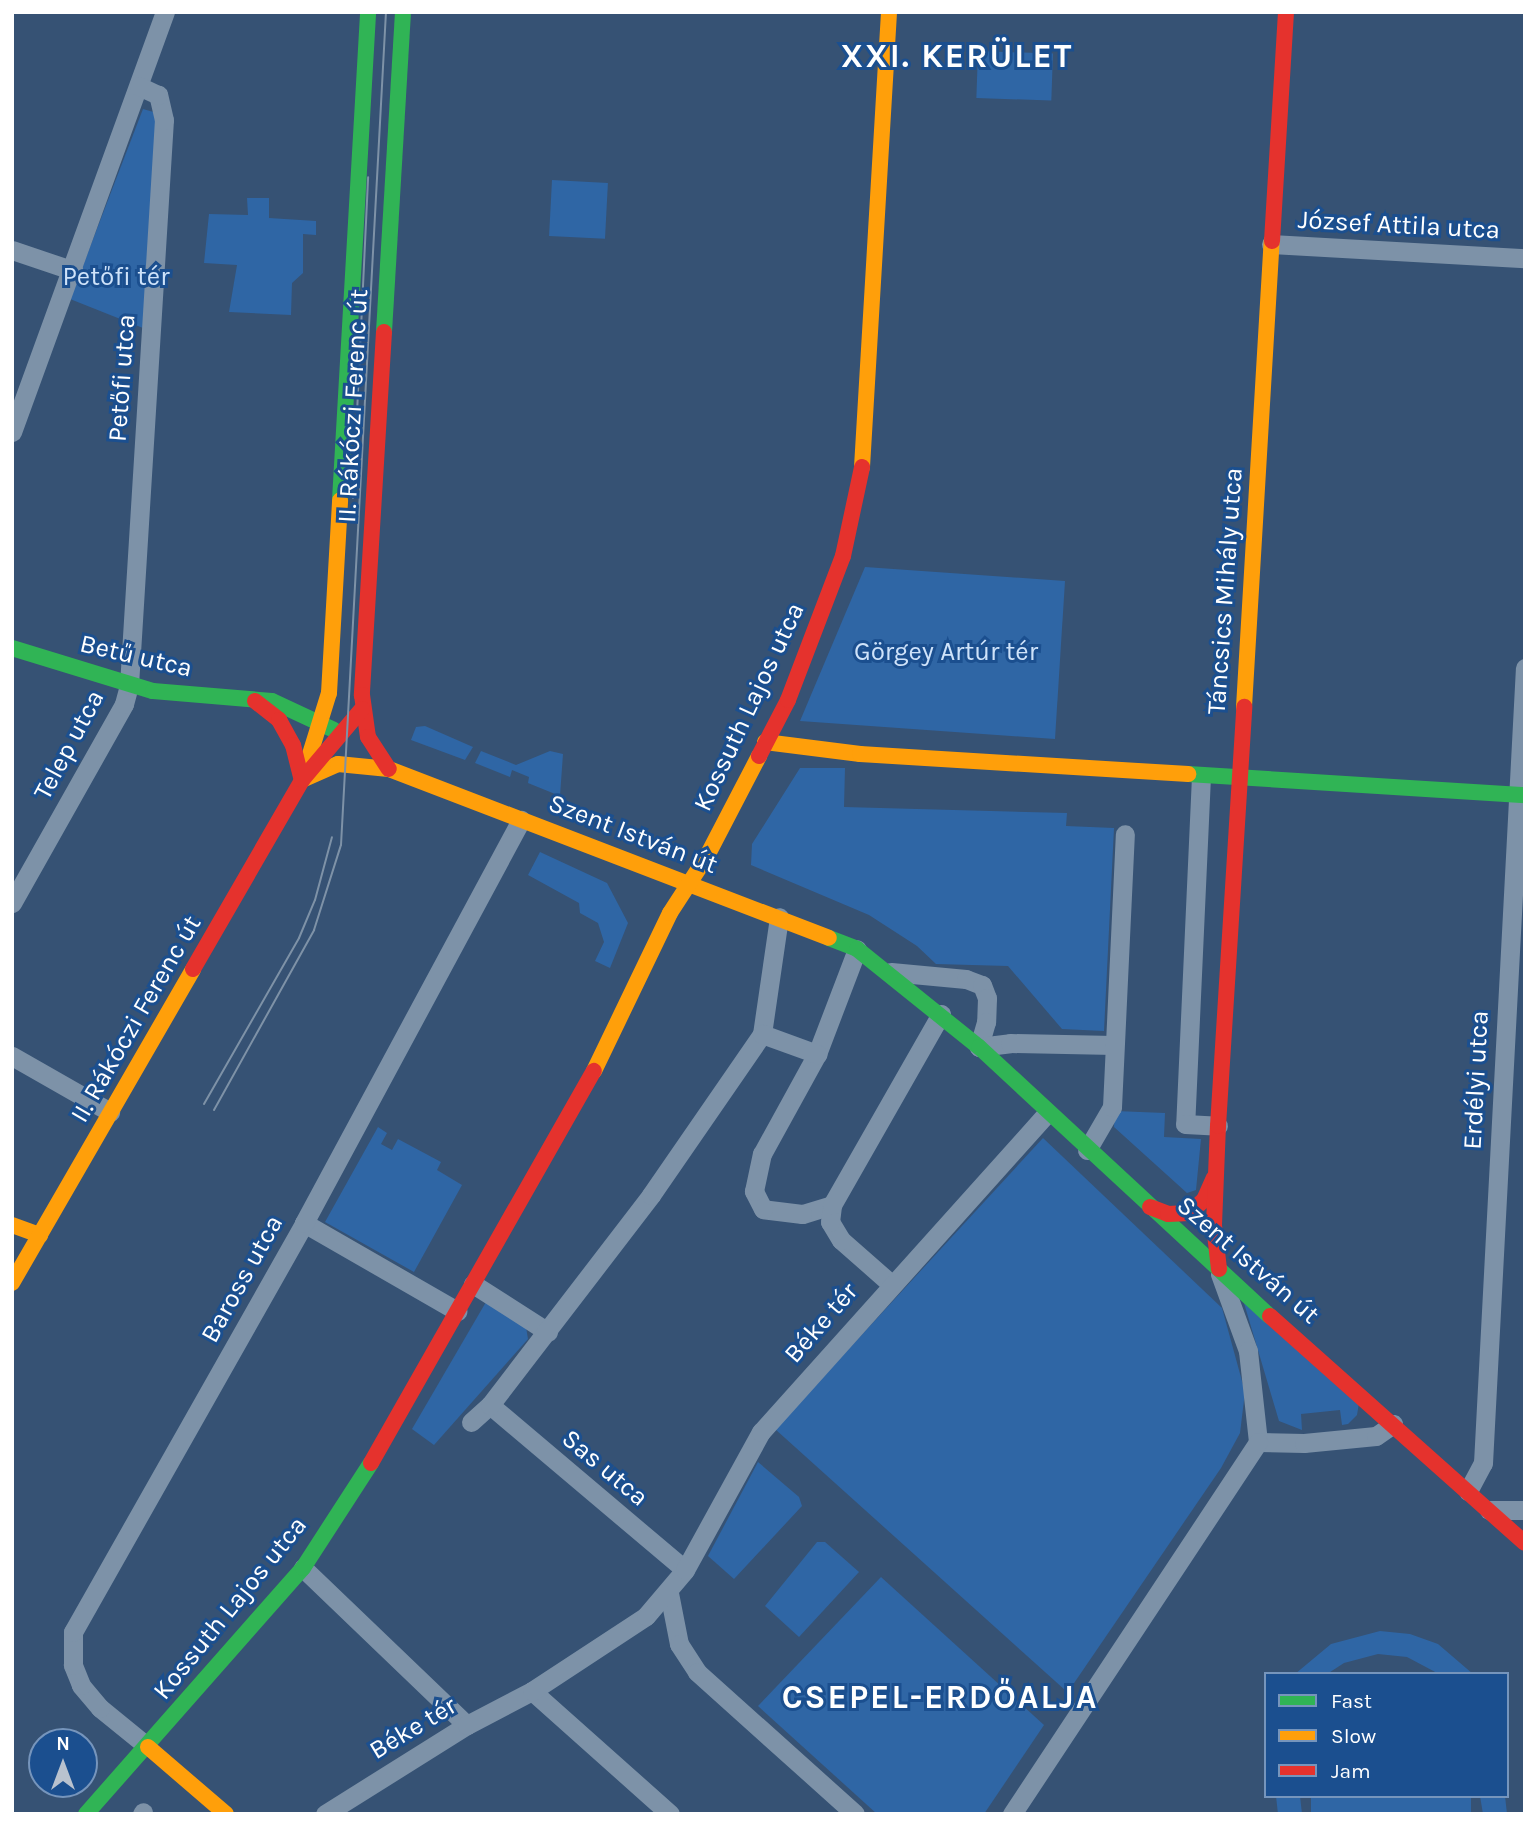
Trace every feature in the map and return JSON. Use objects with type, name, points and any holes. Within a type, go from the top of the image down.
[{"type":"street","points":[[12,432],[74,271],[164,12]]},
{"type":"street","name":"II. Rákóczi Ferenc út","points":[[302,780],[321,723],[331,667],[368,12]]},
{"type":"street","name":"II. Rákóczi Ferenc út","points":[[12,1283],[302,780],[362,709],[403,12]]},
{"type":"street","name":"Kossuth Lajos utca","points":[[86,1814],[303,1569],[396,1425],[457,1311],[600,1060],[670,913],[689,885],[765,742],[829,599],[858,497],[867,424],[888,12]]},
{"type":"street","name":"Táncsics Mihály utca","points":[[1219,1269],[1214,1225],[1218,1126],[1286,12]]},
{"type":"street","name":"Petőfi utca","points":[[129,685],[164,120],[158,95],[139,86]]},
{"type":"street","name":"József Attila utca","points":[[1271,244],[1525,258]]},
{"type":"street","points":[[12,250],[74,271]]},
{"type":"street","name":"Betű utca","points":[[12,648],[129,685],[181,694],[252,698],[286,705],[340,733]]},
{"type":"street","points":[[286,705],[309,698],[331,667]]},
{"type":"street","name":"Erdélyi utca","points":[[1468,1491],[1483,1463],[1521,795],[1525,668]]},
{"type":"street","name":"Telep utca","points":[[12,903],[124,704],[129,685]]},
{"type":"street","points":[[252,698],[279,720],[293,745],[302,780]]},
{"type":"street","points":[[362,709],[368,737],[389,769]]},
{"type":"street","name":"Szent István út","points":[[340,733],[389,769],[689,885],[779,916],[858,949],[891,972],[979,1047],[1146,1206],[1361,1393],[1525,1543]]},
{"type":"street","points":[[765,742],[860,754],[1521,795]]},
{"type":"street","name":"Szent István út","points":[[302,780],[338,764],[389,769]]},
{"type":"street","points":[[1201,776],[1185,1124],[1218,1126]]},
{"type":"street","name":"Baross utca","points":[[148,1747],[100,1708],[73,1665],[74,1632],[304,1223],[521,820]]},
{"type":"street","points":[[1087,1150],[1112,1107],[1125,834]]},
{"type":"street","points":[[471,1422],[490,1405],[652,1195],[762,1034],[779,916]]},
{"type":"street","points":[[832,1205],[802,1213],[775,1211],[763,1209],[754,1195],[762,1154],[817,1054],[858,949]]},
{"type":"street","points":[[891,972],[966,979],[982,985],[987,998],[986,1021],[979,1047],[1010,1043],[1114,1045]]},
{"type":"street","points":[[890,1283],[841,1240],[830,1222],[832,1205],[941,1014]]},
{"type":"street","points":[[762,1034],[817,1054]]},
{"type":"street","points":[[12,1056],[110,1112]]},
{"type":"street","name":"Béke tér","points":[[325,1814],[467,1725],[532,1691],[632,1627],[669,1593],[685,1570],[761,1432],[890,1283],[1047,1113]]},
{"type":"street","name":"Táncsics Mihály utca","points":[[1146,1206],[1168,1214],[1189,1213],[1204,1200],[1216,1174]]},
{"type":"street","points":[[304,1223],[457,1311]]},
{"type":"street","points":[[12,1225],[40,1235]]},
{"type":"street","points":[[1012,1814],[1258,1442],[1248,1351],[1219,1269]]},
{"type":"street","points":[[473,1284],[548,1332]]},
{"type":"street","points":[[1343,1439],[1365,1408],[1361,1393]]},
{"type":"street","name":"Sas utca","points":[[490,1405],[685,1570]]},
{"type":"street","points":[[1258,1442],[1376,1436],[1393,1424]]},
{"type":"street","points":[[1489,1510],[1525,1510]]},
{"type":"street","points":[[303,1569],[467,1725]]},
{"type":"street","points":[[669,1593],[679,1644],[697,1672],[855,1814]]},
{"type":"street","points":[[532,1691],[670,1814]]},
{"type":"street","points":[[148,1747],[226,1814]]},
{"type":"green space","points":[[978,51],[1053,54],[1051,101],[976,98]]},
{"type":"green space","name":"Petőfi tér","points":[[143,109],[157,113],[148,330],[70,299]]},
{"type":"green space","points":[[552,180],[608,183],[605,239],[549,236]]},
{"type":"green space","points":[[247,198],[269,198],[269,218],[316,221],[316,235],[303,234],[303,273],[292,283],[291,315],[229,312],[237,265],[204,263],[209,214],[248,215]]},
{"type":"green space","name":"Görgey Artúr tér","points":[[865,567],[1065,581],[1055,739],[800,721]]},
{"type":"green space","points":[[425,726],[473,747],[465,760],[411,740],[416,727]]},
{"type":"green space","points":[[481,751],[516,765],[550,751],[563,754],[560,796],[528,783],[529,777],[512,770],[510,777],[475,763]]},
{"type":"green space","points":[[800,768],[845,768],[844,807],[1067,813],[1066,826],[1114,828],[1104,1031],[1062,1029],[1008,966],[936,964],[917,946],[869,915],[751,865],[752,844]]},
{"type":"green space","points":[[540,852],[607,883],[628,923],[610,968],[595,961],[604,942],[598,923],[580,913],[579,903],[528,875]]},
{"type":"green space","points":[[1115,1111],[1165,1113],[1164,1137],[1201,1139],[1196,1190],[1187,1193],[1114,1127]]},
{"type":"green space","points":[[378,1127],[387,1133],[381,1144],[392,1150],[398,1139],[441,1162],[437,1170],[462,1185],[414,1272],[325,1222]]},
{"type":"green space","points":[[1043,1138],[1222,1308],[1245,1392],[1240,1433],[1221,1468],[1070,1689],[1065,1690],[775,1429]]},
{"type":"green space","points":[[486,1302],[526,1327],[528,1339],[434,1445],[412,1429]]},
{"type":"green space","points":[[1244,1303],[1359,1403],[1357,1415],[1348,1424],[1342,1425],[1340,1410],[1301,1414],[1302,1430],[1279,1421]]},
{"type":"green space","points":[[758,1462],[799,1497],[802,1506],[734,1579],[708,1556]]},
{"type":"green space","points":[[817,1542],[825,1542],[859,1572],[799,1637],[765,1606]]},
{"type":"green space","points":[[881,1577],[1044,1725],[984,1814],[877,1814],[758,1706]]},
{"type":"green space","points":[[1380,1631],[1410,1634],[1438,1644],[1471,1672],[1435,1672],[1407,1657],[1378,1654],[1344,1663],[1330,1672],[1297,1672],[1331,1644]]},
{"type":"green space","points":[[1276,1798],[1300,1798],[1302,1814],[1278,1814]]},
{"type":"green space","points":[[1311,1798],[1471,1798],[1471,1814],[1311,1814]]},
{"type":"green space","points":[[1480,1798],[1505,1798],[1507,1814],[1483,1814]]},
{"type":"tram line","points":[[214,1110],[314,930],[341,845],[386,12]]},
{"type":"tram line","points":[[353,498],[368,177]]},
{"type":"tram line","points":[[204,1104],[299,938],[315,900],[332,837]]},
{"type":"traffic: fast","points":[[340,500],[368,12]]},
{"type":"traffic: fast","points":[[384,332],[403,12]]},
{"type":"traffic: fast","points":[[12,648],[153,691],[272,701],[334,730]]},
{"type":"traffic: fast","points":[[1188,774],[1525,795]]},
{"type":"traffic: fast","points":[[829,938],[857,949],[979,1047],[1270,1316]]},
{"type":"traffic: fast","points":[[86,1814],[303,1568],[371,1463]]},
{"type":"traffic: slow","points":[[862,467],[889,12]]},
{"type":"traffic: slow","points":[[1244,707],[1272,241]]},
{"type":"traffic: slow","points":[[302,780],[329,693],[340,500]]},
{"type":"traffic: slow","points":[[765,742],[860,754],[1188,774]]},
{"type":"traffic: slow","points":[[594,1071],[670,913],[707,856],[759,756]]},
{"type":"traffic: slow","points":[[302,780],[338,764],[389,769],[829,938]]},
{"type":"traffic: slow","points":[[12,1283],[193,969]]},
{"type":"traffic: slow","points":[[12,1225],[40,1235]]},
{"type":"traffic: slow","points":[[148,1747],[226,1814]]},
{"type":"traffic: jam","points":[[1272,241],[1286,12]]},
{"type":"traffic: jam","points":[[384,332],[362,695],[368,737],[389,769]]},
{"type":"traffic: jam","points":[[759,756],[788,700],[843,556],[862,467]]},
{"type":"traffic: jam","points":[[255,701],[279,720],[293,745],[302,780]]},
{"type":"traffic: jam","points":[[1219,1269],[1214,1225],[1218,1126],[1244,707]]},
{"type":"traffic: jam","points":[[193,969],[302,780],[362,709]]},
{"type":"traffic: jam","points":[[371,1463],[594,1071]]},
{"type":"traffic: jam","points":[[1150,1207],[1168,1214],[1189,1213],[1204,1200],[1214,1178]]},
{"type":"traffic: jam","points":[[1270,1316],[1525,1543]]},
{"type":"district","name":"XXI. KERÜLET","points":[[957,57]]},
{"type":"district","name":"CSEPEL-ERDŐALJA","points":[[940,1698]]}]
